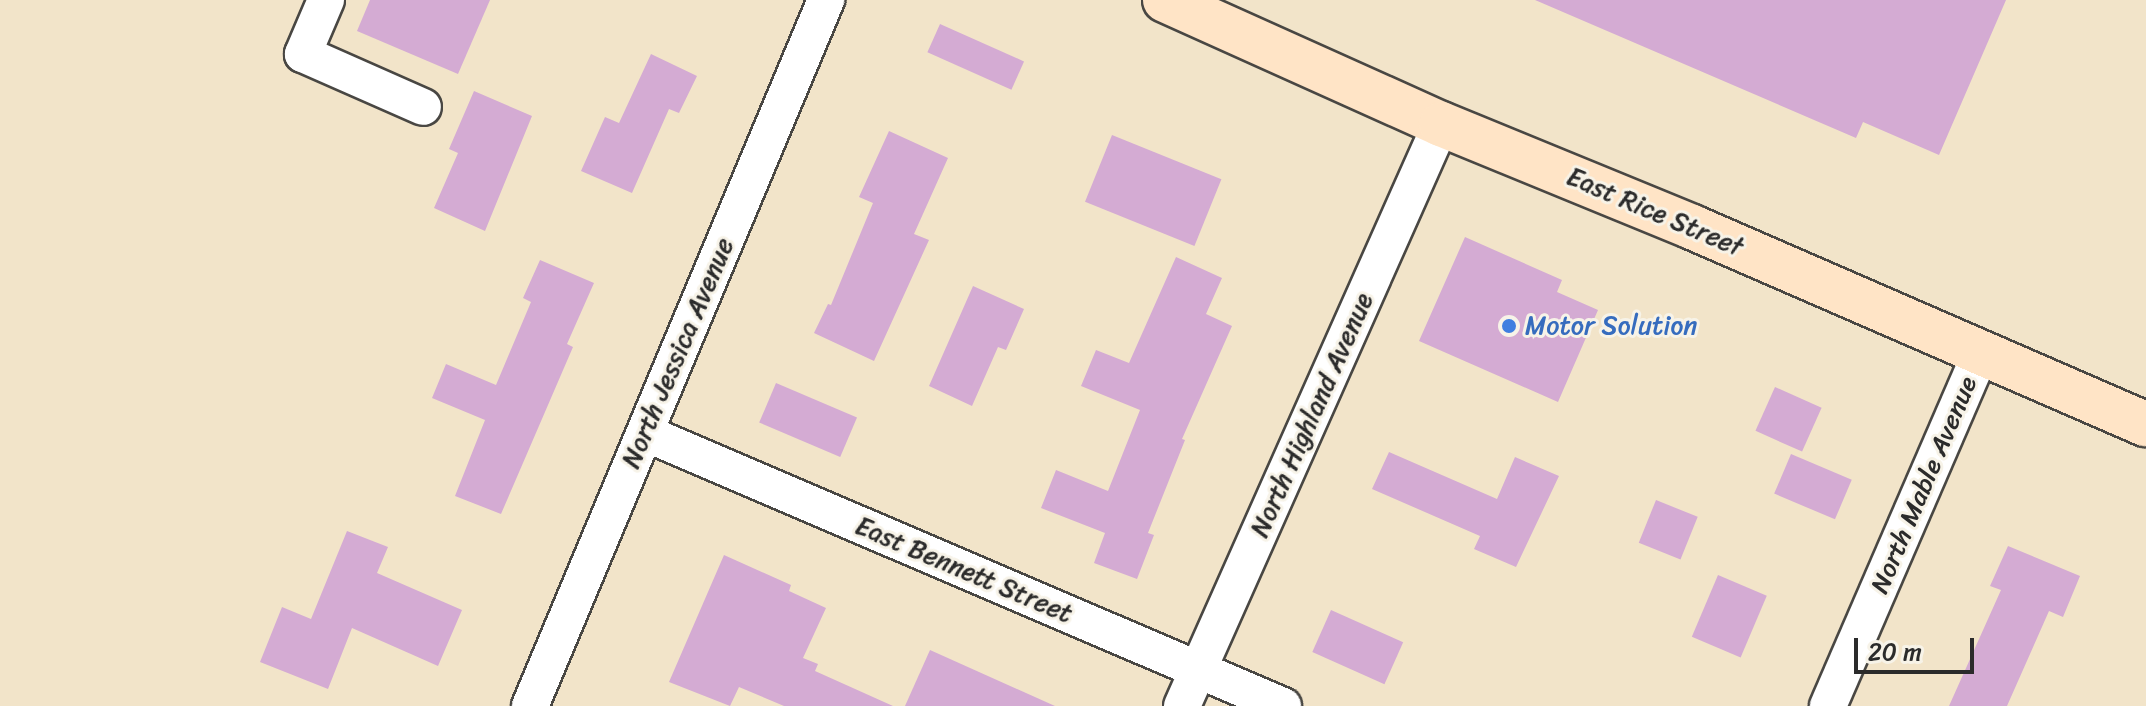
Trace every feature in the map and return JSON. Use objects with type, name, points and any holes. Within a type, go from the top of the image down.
[{"type":"main road","name":"East Rice Street","points":[[1165,0],[1441,124],[2146,424]]},
{"type":"street","points":[[326,0],[303,54],[423,107]]},
{"type":"street","name":"North Jessica Avenue","points":[[530,706],[826,0]]},
{"type":"street","name":"North Highland Avenue","points":[[1182,706],[1441,124]]},
{"type":"street","name":"North Mable Avenue","points":[[1828,706],[1981,353]]},
{"type":"street","name":"East Bennett Street","points":[[645,433],[1283,706]]},
{"type":"building","points":[[370,0],[490,0],[458,74],[357,31]]},
{"type":"building","points":[[1535,0],[2006,0],[1939,155],[1863,122],[1856,138]]},
{"type":"building","points":[[940,24],[1024,61],[1011,90],[927,52]]},
{"type":"building","points":[[651,54],[697,76],[679,113],[669,109],[632,193],[581,171],[605,117],[619,123]]},
{"type":"building","points":[[474,91],[532,116],[485,231],[434,208],[458,153],[449,149]]},
{"type":"building","points":[[889,131],[948,158],[914,234],[929,240],[874,361],[814,333],[828,304],[831,305],[873,203],[859,197]]},
{"type":"building","points":[[1112,135],[1221,179],[1194,246],[1085,202]]},
{"type":"building","name":"Motor Solution","points":[[1465,237],[1562,280],[1557,292],[1598,310],[1558,402],[1419,341]]},
{"type":"building","points":[[1176,257],[1222,278],[1206,314],[1232,326],[1182,439],[1185,440],[1148,533],[1154,535],[1137,579],[1094,563],[1105,533],[1041,508],[1056,470],[1108,491],[1140,410],[1081,386],[1096,350],[1129,363]]},
{"type":"building","points":[[540,260],[594,283],[567,344],[573,347],[501,514],[455,496],[485,420],[432,398],[446,364],[496,385],[531,302],[523,298]]},
{"type":"building","points":[[973,286],[1024,309],[1006,350],[998,347],[972,406],[929,386]]},
{"type":"building","points":[[776,383],[857,417],[840,457],[759,423]]},
{"type":"building","points":[[1775,387],[1822,408],[1802,452],[1755,431]]},
{"type":"building","points":[[1389,452],[1497,499],[1515,457],[1559,476],[1516,567],[1474,549],[1480,536],[1372,489]]},
{"type":"building","points":[[1791,454],[1852,480],[1835,519],[1774,494]]},
{"type":"building","points":[[1656,500],[1698,517],[1680,560],[1639,543]]},
{"type":"building","points":[[347,531],[388,547],[377,573],[462,610],[438,666],[352,628],[328,689],[260,662],[282,607],[311,619]]},
{"type":"building","points":[[2008,546],[2080,576],[2063,617],[2049,611],[2007,706],[1949,706],[2001,590],[1990,586]]},
{"type":"building","points":[[724,555],[791,585],[789,591],[826,608],[803,658],[818,664],[815,671],[893,706],[784,706],[739,687],[730,706],[669,682]]},
{"type":"building","points":[[1718,575],[1767,596],[1741,657],[1692,637]]},
{"type":"building","points":[[1331,610],[1403,642],[1384,684],[1312,652]]},
{"type":"building","points":[[930,650],[1055,706],[905,706]]},
{"type":"place","name":"Motor Solution","points":[[1509,326]]}]
